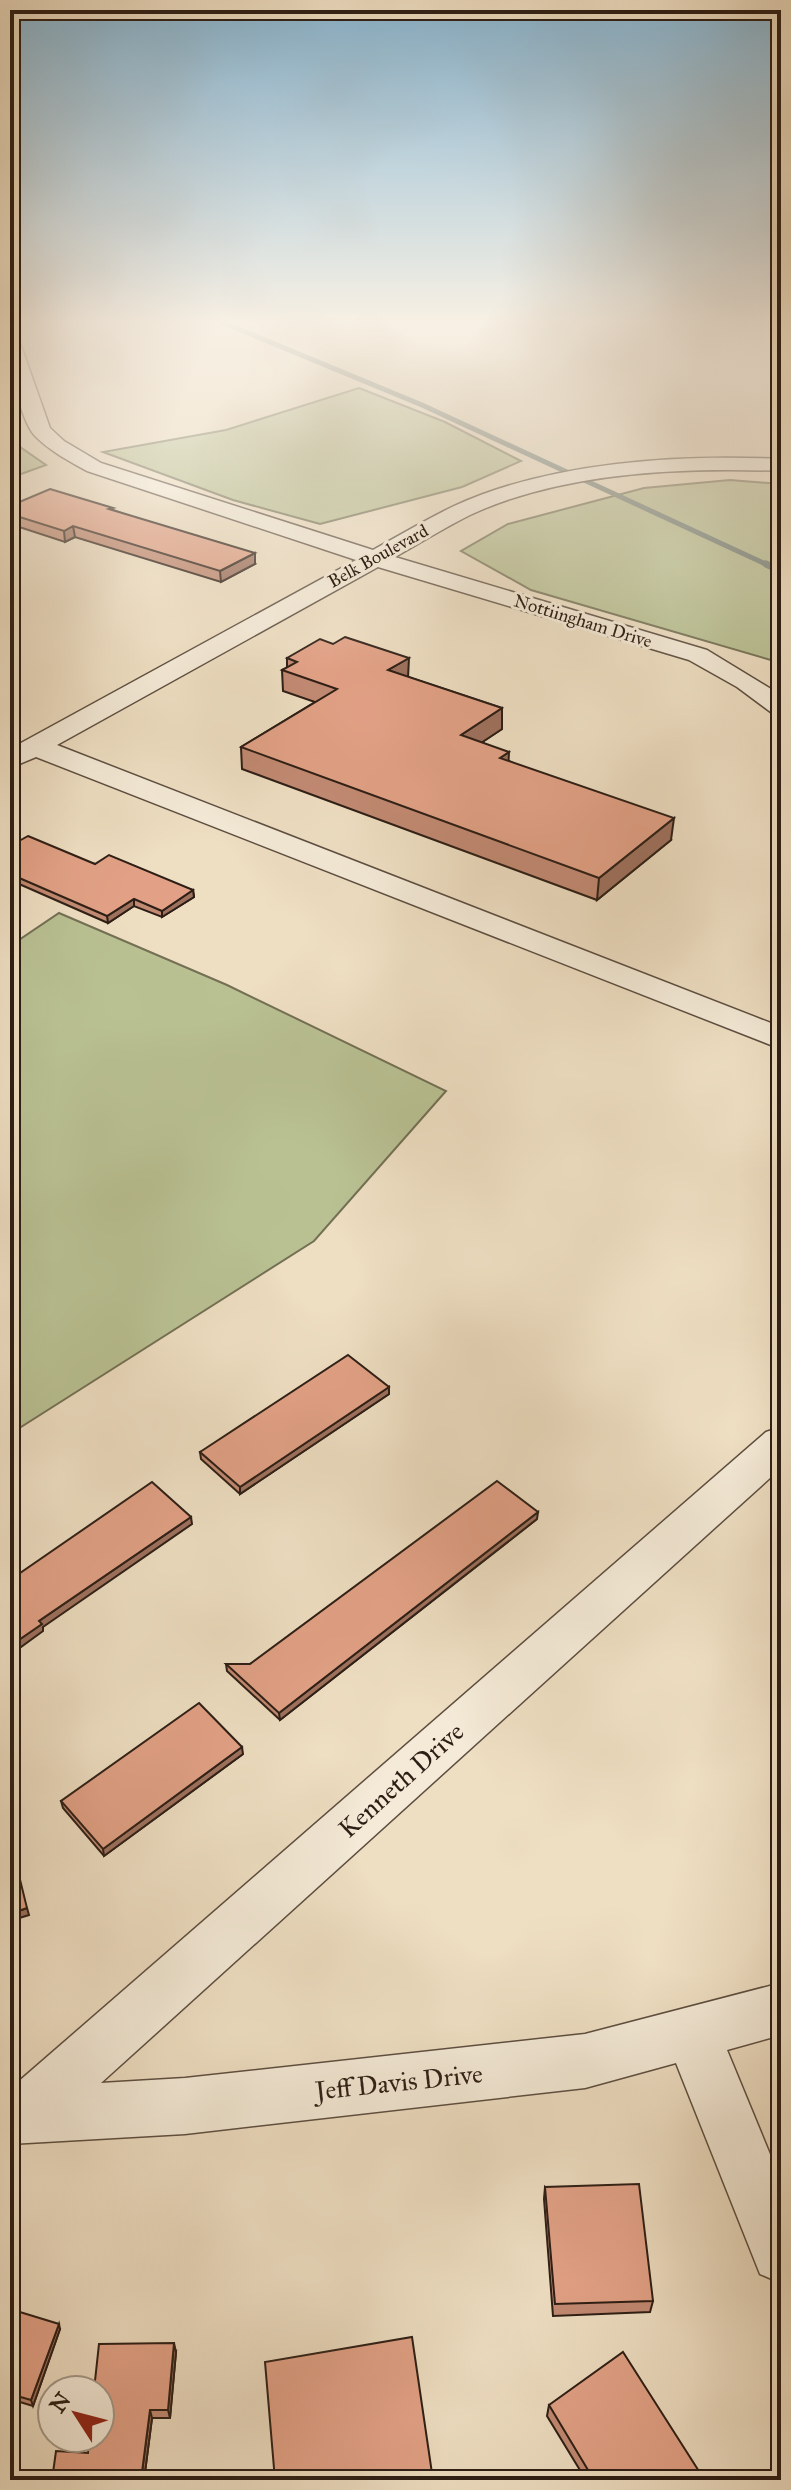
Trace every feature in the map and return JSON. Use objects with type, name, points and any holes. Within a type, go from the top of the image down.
[{"type":"street","name":"Nottiingham Drive","points":[[50,437],[80,460],[113,475],[374,558],[698,655],[746,682],[781,707]]},
{"type":"street","name":"Belk Boulevard","points":[[22,753],[463,510],[510,491],[615,471],[724,463],[781,465]]},
{"type":"street","points":[[22,753],[781,1039]]},
{"type":"street","name":"Kenneth Drive","points":[[16,2117],[781,1443]]},
{"type":"street","name":"Jeff Davis Drive","points":[[16,2117],[185,2106],[585,2061],[781,2009]]},
{"type":"street","points":[[692,2033],[781,2253]]},
{"type":"green space","points":[[11,437],[13,442],[46,465],[10,478]]},
{"type":"green space","points":[[186,437],[475,437],[521,461],[462,487],[320,524],[233,500],[103,452]]},
{"type":"green space","points":[[730,480],[781,484],[781,663],[531,590],[461,551],[508,524],[644,488]]},
{"type":"green space","points":[[59,913],[227,985],[446,1091],[314,1241],[10,1434],[10,946]]},
{"type":"building","points":[[50,489],[255,553],[220,571],[73,526],[64,531],[10,514],[10,506]]},
{"type":"building","points":[[345,637],[409,658],[388,670],[502,708],[461,735],[509,752],[500,758],[674,818],[599,878],[241,747],[337,689],[282,670],[297,662],[287,658],[320,639],[333,644]]},
{"type":"building","points":[[28,836],[95,864],[109,855],[193,890],[162,911],[134,899],[107,916],[10,874],[10,846]]},
{"type":"building","points":[[348,1355],[389,1387],[240,1487],[200,1452]]},
{"type":"building","points":[[497,1481],[538,1512],[279,1713],[226,1664],[250,1664]]},
{"type":"building","points":[[152,1482],[191,1517],[39,1621],[42,1624],[10,1646],[10,1580]]},
{"type":"building","points":[[199,1703],[242,1747],[103,1849],[61,1801]]},
{"type":"building","points":[[10,1844],[27,1908],[10,1914]]},
{"type":"building","points":[[639,2184],[653,2301],[555,2304],[545,2187]]},
{"type":"building","points":[[10,2309],[59,2324],[41,2374],[36,2374],[31,2400],[10,2394]]},
{"type":"building","points":[[412,2337],[433,2480],[275,2480],[265,2362]]},
{"type":"building","points":[[174,2343],[168,2410],[150,2410],[141,2480],[52,2480],[56,2454],[116,2454],[116,2374],[96,2374],[99,2344]]},
{"type":"building","points":[[623,2352],[702,2476],[696,2480],[594,2480],[549,2405]]},
{"type":"waterway","points":[[492,437],[770,566]]},
{"type":"waterway","points":[[766,564],[781,571]]}]
